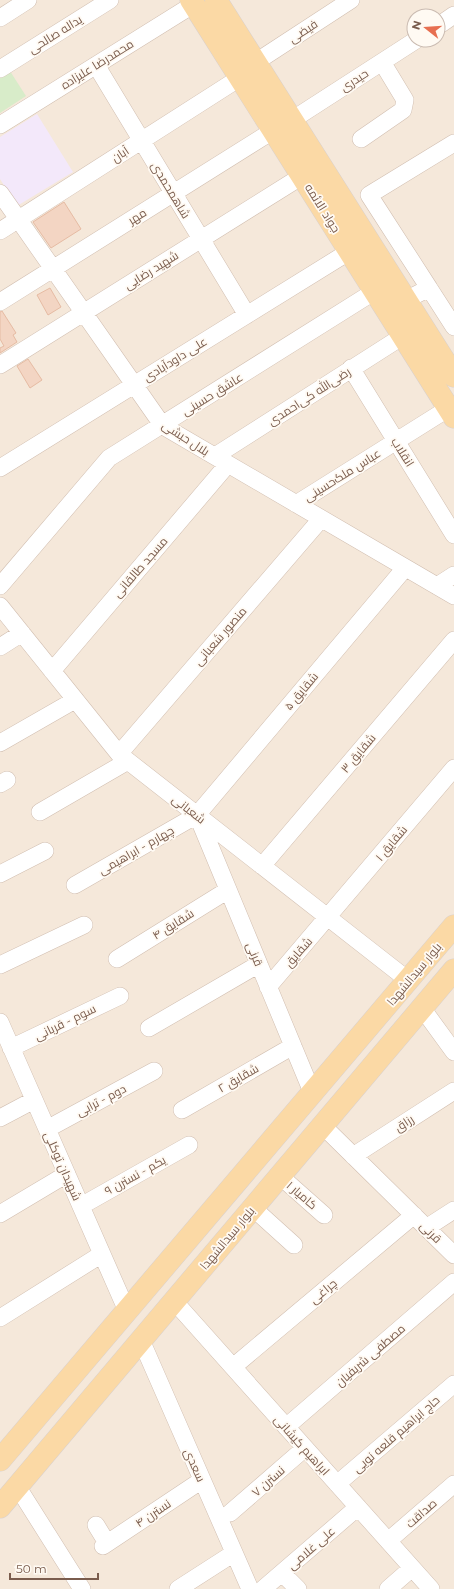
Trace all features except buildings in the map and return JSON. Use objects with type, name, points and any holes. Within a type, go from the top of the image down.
[{"type":"main road","name":"جواد الائمه","points":[[216,0],[248,70]]},
{"type":"main road","name":"جواد الائمه","points":[[193,2],[248,70],[283,125],[406,300],[454,376]]},
{"type":"main road","name":"جواد الائمه","points":[[283,125],[302,176],[451,412]]},
{"type":"main road","name":"بلوار سیدالشهدا","points":[[0,1460],[454,926]]},
{"type":"main road","name":"بلوار سیدالشهدا","points":[[0,1507],[454,970]]},
{"type":"main road","points":[[408,980],[422,1008]]},
{"type":"main road","points":[[312,1092],[322,1125]]},
{"type":"street","points":[[0,18],[28,0]]},
{"type":"street","name":"یداله صالحی","points":[[0,69],[110,0]]},
{"type":"street","name":"فیضی","points":[[248,70],[351,0]]},
{"type":"street","name":"محمدرضا علیزاده","points":[[0,125],[193,2]]},
{"type":"street","name":"حیدری","points":[[283,125],[406,46]]},
{"type":"street","points":[[361,139],[403,110],[405,106],[405,100],[382,62]]},
{"type":"street","name":"شاهمحمدی","points":[[96,65],[247,315]]},
{"type":"street","name":"آبان","points":[[0,231],[248,70]]},
{"type":"street","name":"مهر","points":[[0,302],[283,125]]},
{"type":"street","points":[[454,143],[369,195],[454,328]]},
{"type":"street","name":"شهید رضایی","points":[[0,365],[302,176]]},
{"type":"street","name":"بلال حبشی","points":[[0,192],[163,426],[454,596]]},
{"type":"street","name":"علی داودآبادی","points":[[0,468],[350,251]]},
{"type":"street","points":[[406,300],[429,288]]},
{"type":"street","name":"عاشق حسینی","points":[[0,586],[109,458],[163,426],[375,291]]},
{"type":"street","name":"رضی‌الله کی‌احمدی","points":[[221,460],[351,368],[403,336]]},
{"type":"street","name":"انقلاب","points":[[351,368],[454,535]]},
{"type":"street","name":"عباس ملک‌حسینی","points":[[296,504],[396,441],[451,412]]},
{"type":"street","name":"مسجد طالقانی","points":[[52,670],[221,460]]},
{"type":"street","name":"منصور شعبانی","points":[[40,812],[124,758],[321,519]]},
{"type":"street","name":"شقایق ۵","points":[[197,815],[405,568]]},
{"type":"street","points":[[437,586],[454,575]]},
{"type":"street","name":"شعبانی","points":[[0,606],[75,700],[124,758],[408,980]]},
{"type":"street","points":[[0,647],[22,633]]},
{"type":"street","name":"شقایق ۳","points":[[262,866],[454,640]]},
{"type":"street","points":[[0,743],[75,700]]},
{"type":"street","name":"شقایق ۱","points":[[328,918],[454,768]]},
{"type":"street","name":"چهارم - ابراهیمی","points":[[75,885],[197,815]]},
{"type":"street","name":"قرنی","points":[[197,815],[312,1092]]},
{"type":"street","points":[[0,874],[45,851]]},
{"type":"street","name":"شقایق ۴","points":[[117,959],[228,890]]},
{"type":"street","name":"شقایق","points":[[268,987],[328,918]]},
{"type":"street","points":[[0,965],[84,925]]},
{"type":"street","points":[[149,1028],[259,964]]},
{"type":"street","name":"سوم - قربانی","points":[[11,1048],[120,996]]},
{"type":"street","points":[[422,1008],[454,1052]]},
{"type":"street","name":"شهیدان توکلی","points":[[0,1022],[127,1311]]},
{"type":"street","name":"شقایق ۲","points":[[182,1110],[293,1046]]},
{"type":"street","name":"دوم - ترابی","points":[[47,1128],[154,1071]]},
{"type":"street","name":"رزاق","points":[[353,1156],[454,1091]]},
{"type":"street","points":[[0,1118],[34,1100]]},
{"type":"street","name":"قرنی","points":[[322,1125],[454,1255]]},
{"type":"street","name":"یکم - نسترن ۹","points":[[81,1206],[189,1145]]},
{"type":"street","points":[[0,1214],[67,1174]]},
{"type":"street","name":"کامیار ۱","points":[[280,1176],[324,1215]]},
{"type":"street","points":[[253,1208],[294,1245]]},
{"type":"street","points":[[426,1228],[454,1210]]},
{"type":"street","name":"چراغی","points":[[233,1368],[414,1215]]},
{"type":"street","points":[[0,1318],[102,1254]]},
{"type":"street","name":"مصطفی شریفیان","points":[[286,1427],[454,1282]]},
{"type":"street","name":"ابراهیم کیشانی","points":[[174,1301],[431,1589]]},
{"type":"street","name":"سعدی","points":[[141,1340],[250,1589]]},
{"type":"street","name":"حاج ابراهیم قلعه نویی","points":[[337,1484],[454,1384]]},
{"type":"street","name":"نسترن ۷","points":[[230,1513],[305,1448]]},
{"type":"street","name":"نسترن ۴","points":[[96,1525],[105,1544],[202,1480]]},
{"type":"street","name":"صداقت","points":[[388,1541],[454,1484]]},
{"type":"street","points":[[17,1486],[82,1589]]},
{"type":"street","name":"علی غلامی","points":[[263,1589],[358,1508]]},
{"type":"street","points":[[178,1589],[234,1552]]},
{"type":"street","points":[[388,1589],[412,1568]]},
{"type":"street","points":[[282,1573],[298,1589]]},
{"type":"shaded area","points":[[0,0],[454,0],[454,1589],[0,1589]]},
{"type":"shaded area","points":[[37,114],[73,172],[17,206],[0,179],[0,137]]},
{"type":"green space","points":[[8,68],[26,96],[0,113],[0,74]]}]
